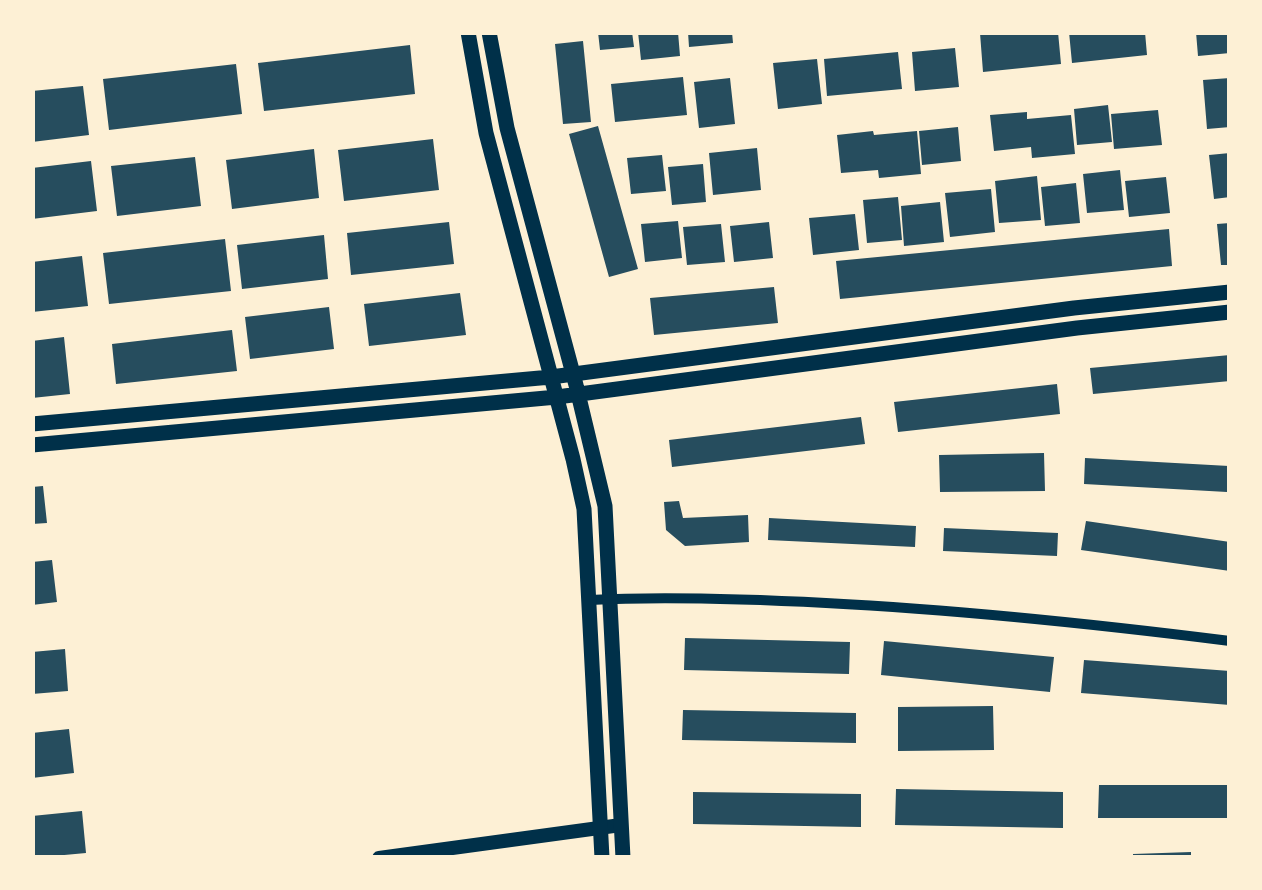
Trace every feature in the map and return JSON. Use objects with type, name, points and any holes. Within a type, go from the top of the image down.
[{"type":"main road","points":[[468,32],[490,148],[584,509],[602,858]]},
{"type":"main road","points":[[490,32],[507,128],[574,374],[605,506],[624,858]]},
{"type":"main road","points":[[32,424],[552,377],[1074,308],[1230,292]]},
{"type":"main road","points":[[32,445],[557,397],[1077,328],[1230,312]]},
{"type":"street","points":[[590,600],[750,599],[926,608],[1051,618],[1230,641]]},
{"type":"street","points":[[380,858],[622,825]]},
{"type":"building","points":[[598,32],[632,32],[634,47],[600,50]]},
{"type":"building","points":[[638,32],[678,32],[680,56],[641,60]]},
{"type":"building","points":[[688,32],[732,32],[733,43],[689,47]]},
{"type":"building","points":[[1058,32],[1061,64],[983,72],[980,33]]},
{"type":"building","points":[[1069,32],[1145,32],[1147,55],[1072,63]]},
{"type":"building","points":[[1196,32],[1230,32],[1230,53],[1198,56]]},
{"type":"building","points":[[583,41],[591,122],[563,124],[555,44]]},
{"type":"building","points":[[410,45],[415,94],[264,111],[258,63]]},
{"type":"building","points":[[955,48],[959,87],[915,91],[912,52]]},
{"type":"building","points":[[898,52],[902,89],[827,96],[824,59]]},
{"type":"building","points":[[817,59],[822,104],[778,109],[773,63]]},
{"type":"building","points":[[236,64],[242,114],[109,130],[103,79]]},
{"type":"building","points":[[683,77],[687,115],[615,122],[611,84]]},
{"type":"building","points":[[730,78],[735,124],[699,128],[694,82]]},
{"type":"building","points":[[1230,78],[1230,127],[1207,129],[1203,80]]},
{"type":"building","points":[[83,86],[89,135],[32,142],[32,91]]},
{"type":"building","points":[[1108,105],[1112,142],[1077,145],[1074,109]]},
{"type":"building","points":[[1158,110],[1162,145],[1114,149],[1111,114]]},
{"type":"building","points":[[1027,112],[1027,119],[1071,115],[1075,154],[1032,158],[1031,147],[994,151],[990,115]]},
{"type":"building","points":[[598,126],[638,269],[609,277],[569,134]]},
{"type":"building","points":[[958,127],[961,161],[922,165],[919,131]]},
{"type":"building","points":[[873,131],[874,135],[917,131],[921,174],[879,178],[878,170],[841,173],[837,135]]},
{"type":"building","points":[[433,139],[439,190],[344,201],[338,150]]},
{"type":"building","points":[[757,148],[761,190],[713,195],[709,153]]},
{"type":"building","points":[[314,149],[319,198],[232,209],[226,160]]},
{"type":"building","points":[[1230,153],[1230,197],[1214,199],[1209,155]]},
{"type":"building","points":[[662,155],[666,191],[631,194],[627,158]]},
{"type":"building","points":[[195,157],[201,206],[117,216],[111,166]]},
{"type":"building","points":[[91,161],[97,211],[32,219],[32,168]]},
{"type":"building","points":[[703,164],[706,202],[672,205],[668,167]]},
{"type":"building","points":[[1120,170],[1124,210],[1087,213],[1083,174]]},
{"type":"building","points":[[1037,176],[1041,220],[999,223],[995,181]]},
{"type":"building","points":[[1166,177],[1170,213],[1129,217],[1125,181]]},
{"type":"building","points":[[1076,183],[1080,223],[1045,226],[1041,187]]},
{"type":"building","points":[[991,189],[995,232],[950,237],[945,193]]},
{"type":"building","points":[[898,197],[902,240],[867,243],[863,200]]},
{"type":"building","points":[[940,202],[944,242],[904,246],[901,206]]},
{"type":"building","points":[[855,214],[859,250],[813,255],[809,218]]},
{"type":"building","points":[[678,221],[682,258],[645,262],[641,224]]},
{"type":"building","points":[[449,222],[454,264],[351,275],[347,233]]},
{"type":"building","points":[[769,222],[773,258],[734,262],[730,226]]},
{"type":"building","points":[[1230,223],[1230,265],[1221,265],[1217,224]]},
{"type":"building","points":[[721,224],[725,262],[687,265],[683,227]]},
{"type":"building","points":[[1169,229],[1172,266],[840,299],[836,261]]},
{"type":"building","points":[[324,235],[328,279],[242,289],[237,245]]},
{"type":"building","points":[[225,239],[231,291],[109,304],[103,253]]},
{"type":"building","points":[[82,256],[88,306],[32,312],[32,262]]},
{"type":"building","points":[[774,287],[778,323],[654,335],[650,298]]},
{"type":"building","points":[[460,293],[466,335],[369,346],[364,304]]},
{"type":"building","points":[[329,307],[334,349],[250,359],[245,317]]},
{"type":"building","points":[[232,330],[237,371],[116,384],[112,344]]},
{"type":"building","points":[[64,337],[70,394],[32,398],[32,341]]},
{"type":"building","points":[[1230,355],[1230,381],[1093,394],[1090,368]]},
{"type":"building","points":[[1057,384],[1060,414],[898,432],[894,402]]},
{"type":"building","points":[[861,417],[865,444],[672,467],[669,440]]},
{"type":"building","points":[[1044,453],[1045,491],[940,492],[939,455]]},
{"type":"building","points":[[1085,458],[1229,466],[1227,492],[1084,484]]},
{"type":"building","points":[[43,486],[47,523],[32,524],[32,487]]},
{"type":"building","points":[[679,501],[683,518],[748,515],[749,542],[685,546],[666,530],[664,502]]},
{"type":"building","points":[[769,518],[916,526],[915,547],[768,540]]},
{"type":"building","points":[[1086,521],[1230,542],[1230,571],[1081,550]]},
{"type":"building","points":[[944,528],[1058,533],[1057,556],[943,551]]},
{"type":"building","points":[[52,560],[57,602],[32,605],[32,562]]},
{"type":"building","points":[[685,638],[850,642],[849,674],[684,670]]},
{"type":"building","points":[[884,641],[1054,657],[1050,692],[881,675]]},
{"type":"building","points":[[65,649],[68,691],[32,694],[32,652]]},
{"type":"building","points":[[1084,660],[1230,671],[1230,705],[1081,693]]},
{"type":"building","points":[[993,706],[994,750],[898,751],[898,707]]},
{"type":"building","points":[[683,710],[856,713],[856,743],[682,740]]},
{"type":"building","points":[[69,729],[74,773],[32,778],[32,733]]},
{"type":"building","points":[[1099,785],[1230,785],[1230,818],[1098,818]]},
{"type":"building","points":[[896,789],[1063,792],[1063,828],[895,825]]},
{"type":"building","points":[[693,792],[861,794],[861,827],[693,824]]},
{"type":"building","points":[[82,811],[86,853],[32,858],[32,816]]},
{"type":"building","points":[[1191,852],[1191,858],[1133,858],[1133,854]]}]
